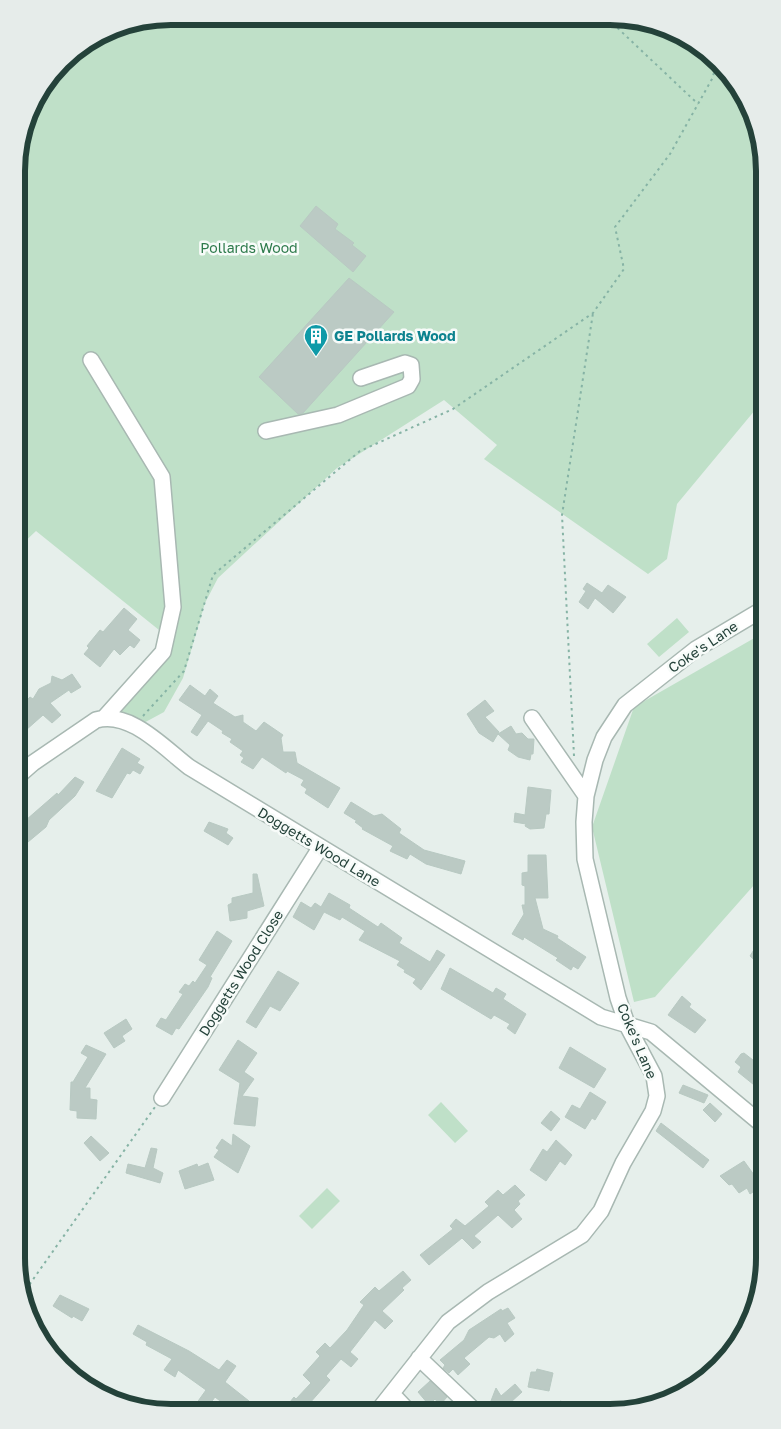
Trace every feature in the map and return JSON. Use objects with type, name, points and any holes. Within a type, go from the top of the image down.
[{"type":"street","points":[[25,770],[96,720],[104,718],[163,652],[173,607],[162,477],[91,360]]},
{"type":"street","points":[[266,431],[338,415],[408,386],[413,370],[411,365],[405,363],[361,378]]},
{"type":"street","name":"Coke's Lane","points":[[385,1404],[448,1322],[488,1292],[582,1234],[601,1211],[623,1163],[653,1111],[657,1096],[654,1076],[628,1027],[618,998],[585,859],[584,822],[586,796],[595,760],[604,737],[625,705],[696,650],[756,613]]},
{"type":"street","name":"Doggetts Wood Lane","points":[[104,718],[135,726],[189,767],[601,1017],[628,1027],[651,1032],[756,1119]]},
{"type":"street","points":[[532,718],[586,796]]},
{"type":"street","name":"Doggetts Wood Close","points":[[162,1098],[320,848]]},
{"type":"street","points":[[419,1358],[468,1404]]},
{"type":"street","points":[[393,1395],[401,1404]]},
{"type":"path","points":[[615,25],[698,104]]},
{"type":"path","points":[[135,726],[184,671],[213,575],[360,451],[453,410],[593,313],[624,269],[615,227],[670,154],[712,79],[715,70]]},
{"type":"path","points":[[575,781],[562,514],[593,313]]},
{"type":"path","points":[[28,1286],[162,1098]]},
{"type":"green space","name":"Pollards Wood","points":[[152,26],[629,26],[657,33],[691,50],[720,75],[731,90],[748,124],[755,152],[756,409],[677,504],[667,559],[648,574],[484,459],[497,445],[444,400],[337,468],[218,578],[205,603],[183,678],[164,712],[140,725],[119,713],[111,699],[147,665],[164,634],[36,531],[25,541],[26,152],[36,115],[45,98],[61,75],[82,55],[115,36]]},
{"type":"green space","points":[[677,618],[689,632],[659,657],[647,644]]},
{"type":"green space","points":[[756,637],[756,883],[655,997],[634,1002],[592,827],[634,707]]},
{"type":"green space","points":[[441,1102],[468,1131],[455,1143],[428,1115]]},
{"type":"green space","points":[[327,1188],[340,1201],[312,1229],[299,1216]]},
{"type":"building","points":[[316,206],[338,224],[335,229],[354,243],[352,245],[366,256],[353,272],[300,226]]},
{"type":"building","name":"GE Pollards Wood","points":[[349,278],[394,312],[303,413],[298,414],[259,377]]},
{"type":"building","points":[[587,583],[602,593],[608,585],[626,597],[613,613],[595,598],[588,609],[579,602],[586,591],[583,589]]},
{"type":"building","points":[[124,608],[137,619],[128,630],[140,640],[134,648],[130,645],[120,655],[114,649],[100,667],[84,654],[89,648],[87,646],[100,630],[103,632]]},
{"type":"building","points":[[72,674],[81,687],[71,693],[69,690],[50,703],[61,715],[52,723],[43,715],[25,731],[25,702],[30,697],[33,699],[39,689],[51,683],[52,676],[62,680]]},
{"type":"building","points":[[190,685],[205,696],[210,689],[218,696],[213,703],[235,717],[243,715],[243,722],[256,731],[264,722],[283,735],[281,738],[283,752],[295,752],[297,763],[340,788],[328,808],[305,793],[307,789],[301,785],[304,780],[287,771],[286,773],[262,757],[253,769],[241,762],[244,758],[240,755],[243,751],[230,742],[232,739],[222,733],[223,731],[208,721],[197,736],[191,732],[202,715],[179,700]]},
{"type":"building","points":[[485,700],[494,711],[485,717],[499,732],[493,742],[479,733],[467,714]]},
{"type":"building","points":[[511,726],[516,734],[522,733],[528,739],[534,739],[533,754],[531,754],[530,760],[518,757],[508,750],[510,745],[498,734]]},
{"type":"building","points":[[122,748],[140,759],[137,763],[144,767],[140,774],[133,770],[130,774],[127,773],[112,798],[96,791]]},
{"type":"building","points":[[75,777],[84,782],[75,796],[49,820],[46,827],[28,842],[25,838],[25,818],[26,820],[57,793],[58,795]]},
{"type":"building","points":[[528,787],[551,790],[549,814],[546,814],[544,828],[530,829],[525,826],[526,824],[514,822],[515,813],[525,815]]},
{"type":"building","points":[[351,802],[374,816],[382,814],[401,829],[399,833],[424,850],[465,861],[461,874],[426,864],[410,854],[407,859],[390,851],[393,846],[362,829],[355,822],[357,821],[344,813]]},
{"type":"building","points":[[209,822],[228,829],[226,833],[233,838],[228,845],[204,831]]},
{"type":"building","points":[[528,855],[546,855],[548,898],[535,898],[543,929],[558,936],[557,938],[586,957],[578,969],[573,966],[571,970],[556,960],[558,958],[524,937],[523,940],[512,934],[524,914],[522,905],[525,905],[525,886],[522,885],[522,873],[528,872]]},
{"type":"building","points":[[253,874],[257,874],[264,906],[247,911],[247,918],[230,921],[228,905],[232,903],[232,898],[253,893]]},
{"type":"building","points":[[329,893],[350,905],[349,908],[378,927],[381,923],[402,938],[399,943],[430,962],[437,950],[445,955],[421,990],[413,983],[416,979],[397,965],[400,961],[359,940],[365,931],[342,917],[340,920],[324,912],[314,930],[293,917],[301,902],[311,908],[315,903],[321,907]]},
{"type":"building","points":[[217,931],[232,941],[210,977],[212,978],[208,987],[179,1029],[176,1028],[172,1035],[156,1026],[161,1018],[166,1020],[183,994],[179,992],[185,984],[189,986],[193,981],[195,983],[207,965],[199,960]]},
{"type":"building","points":[[756,946],[756,962],[750,956]]},
{"type":"building","points":[[450,968],[493,993],[496,988],[506,994],[503,999],[526,1014],[515,1034],[507,1028],[510,1024],[494,1015],[491,1019],[441,989]]},
{"type":"building","points":[[278,971],[299,983],[280,1011],[270,1006],[256,1028],[246,1022]]},
{"type":"building","points":[[682,996],[691,1004],[689,1007],[706,1020],[695,1033],[668,1015]]},
{"type":"building","points":[[126,1019],[132,1029],[122,1036],[125,1041],[114,1048],[104,1033]]},
{"type":"building","points":[[238,1040],[257,1053],[244,1072],[254,1079],[242,1096],[258,1098],[255,1126],[234,1124],[240,1083],[219,1070]]},
{"type":"building","points":[[86,1045],[106,1054],[85,1088],[90,1088],[90,1099],[97,1100],[96,1119],[77,1118],[77,1111],[70,1110],[71,1082],[73,1082],[88,1057],[81,1053]]},
{"type":"building","points":[[570,1047],[606,1069],[594,1088],[559,1068]]},
{"type":"building","points":[[744,1053],[756,1062],[756,1087],[738,1072],[741,1067],[735,1062]]},
{"type":"building","points":[[683,1085],[708,1095],[704,1103],[679,1093]]},
{"type":"building","points":[[590,1092],[606,1102],[595,1120],[592,1118],[585,1129],[565,1117],[572,1105],[580,1109]]},
{"type":"building","points":[[710,1103],[722,1114],[715,1122],[703,1110]]},
{"type":"building","points":[[551,1111],[560,1119],[551,1131],[541,1123]]},
{"type":"building","points":[[661,1123],[709,1160],[703,1168],[656,1131]]},
{"type":"building","points":[[233,1134],[250,1146],[238,1173],[214,1157],[219,1150],[216,1148],[222,1139],[232,1146]]},
{"type":"building","points":[[91,1136],[109,1153],[100,1161],[84,1143]]},
{"type":"building","points":[[556,1140],[572,1155],[565,1165],[560,1161],[546,1181],[530,1170],[543,1149],[547,1152]]},
{"type":"building","points":[[151,1148],[157,1149],[153,1168],[163,1173],[160,1183],[126,1173],[128,1164],[145,1168]]},
{"type":"building","points":[[744,1161],[756,1178],[756,1190],[750,1194],[747,1188],[739,1193],[732,1184],[729,1185],[720,1176]]},
{"type":"building","points":[[208,1163],[214,1180],[185,1189],[179,1171],[197,1164],[198,1167]]},
{"type":"building","points":[[515,1185],[525,1195],[518,1201],[520,1204],[514,1210],[522,1219],[512,1228],[498,1215],[474,1236],[481,1242],[473,1249],[462,1238],[429,1265],[420,1255],[453,1229],[450,1226],[456,1219],[465,1226],[489,1206],[485,1202],[498,1190],[503,1195]]},
{"type":"building","points":[[403,1271],[411,1280],[402,1288],[404,1290],[382,1311],[393,1321],[385,1329],[375,1320],[350,1352],[358,1359],[351,1367],[341,1359],[326,1376],[330,1380],[309,1404],[288,1404],[294,1397],[296,1399],[311,1383],[303,1375],[320,1356],[316,1352],[325,1343],[330,1348],[347,1330],[364,1305],[360,1302],[375,1287],[379,1291]]},
{"type":"building","points":[[60,1295],[89,1309],[82,1321],[73,1316],[72,1318],[53,1306]]},
{"type":"building","points":[[508,1308],[515,1318],[507,1323],[514,1334],[505,1342],[500,1334],[494,1338],[489,1337],[464,1358],[470,1364],[458,1375],[453,1369],[449,1373],[443,1368],[445,1365],[440,1360],[464,1340],[469,1330],[501,1309],[502,1311]]},
{"type":"building","points":[[138,1325],[189,1351],[219,1370],[227,1360],[236,1366],[225,1382],[249,1401],[248,1404],[224,1404],[215,1397],[210,1404],[196,1404],[206,1390],[178,1370],[175,1377],[164,1370],[172,1359],[146,1345],[147,1342],[133,1334]]},
{"type":"building","points":[[537,1369],[553,1373],[549,1391],[528,1387],[531,1372],[536,1372]]},
{"type":"building","points":[[430,1381],[447,1397],[441,1404],[435,1399],[428,1404],[418,1392]]},
{"type":"building","points":[[515,1384],[522,1392],[510,1404],[490,1404],[496,1388],[501,1396]]},
{"type":"building","points":[[560,1401],[570,1404],[559,1404]]},
{"type":"place","name":"GE Pollards Wood","points":[[316,357]]}]
